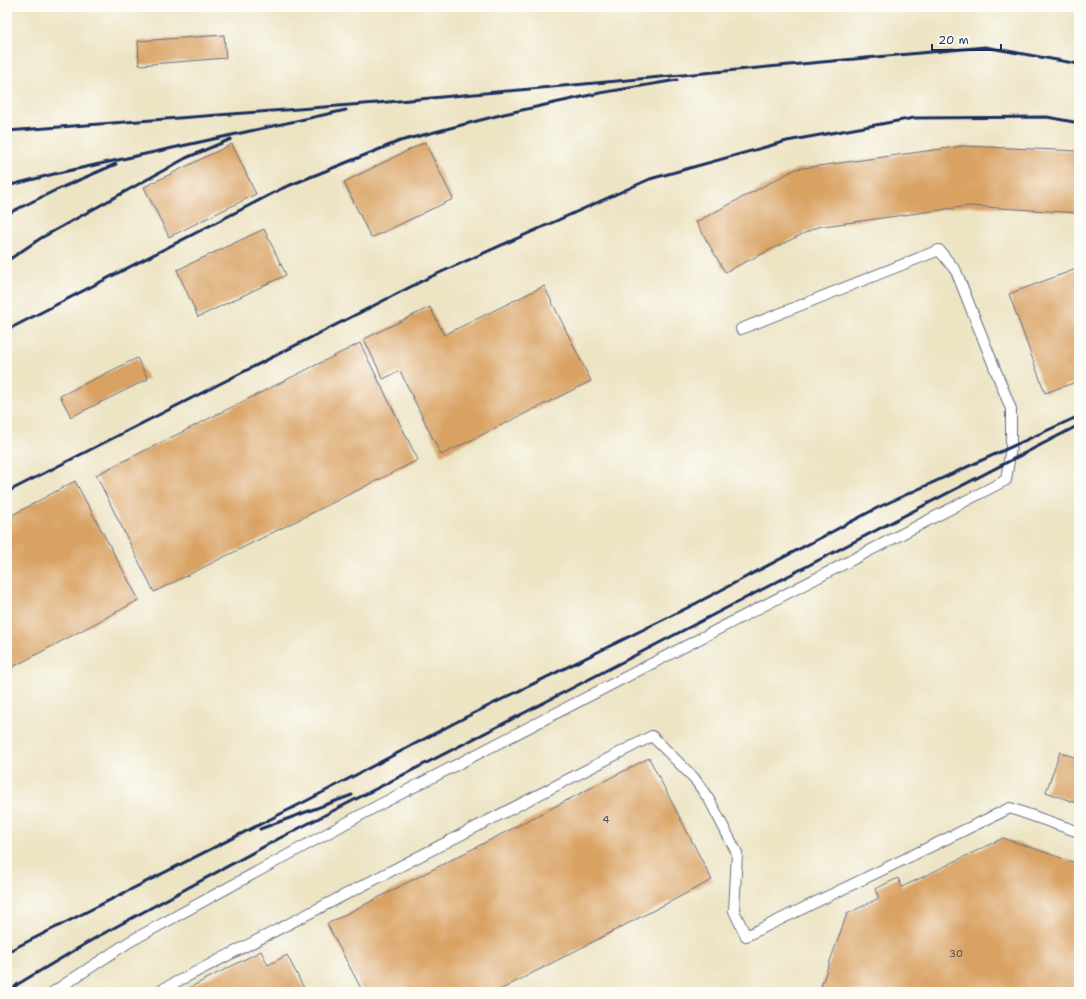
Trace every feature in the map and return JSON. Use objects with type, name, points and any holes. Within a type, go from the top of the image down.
[{"type":"lane","points":[[53,992],[129,942],[379,805],[1006,480],[1011,448],[1011,409],[956,271],[939,250],[741,329]]},
{"type":"lane","points":[[157,992],[652,736],[694,778],[710,801],[737,853],[734,911],[746,936],[1010,808],[1079,832]]},
{"type":"building","points":[[224,35],[226,58],[139,65],[138,41]]},
{"type":"building","points":[[425,142],[453,199],[371,238],[344,182]]},
{"type":"building","points":[[232,144],[256,194],[169,237],[144,187]]},
{"type":"building","points":[[963,146],[1079,151],[1079,213],[969,206],[817,227],[725,272],[696,222],[796,169]]},
{"type":"building","points":[[264,229],[286,275],[198,317],[177,270]]},
{"type":"building","points":[[1079,268],[1079,381],[1045,393],[1009,294]]},
{"type":"building","points":[[544,286],[591,381],[441,455],[400,371],[383,379],[364,339],[430,307],[444,335]]},
{"type":"building","points":[[360,343],[418,460],[154,592],[96,475]]},
{"type":"building","points":[[137,358],[148,379],[71,417],[60,396]]},
{"type":"building","points":[[75,481],[139,600],[9,669],[7,666],[7,518]]},
{"type":"building","points":[[1060,752],[1079,759],[1079,804],[1046,792]]},
{"type":"building","points":[[649,758],[712,880],[496,992],[363,992],[327,924]]},
{"type":"building","points":[[1003,838],[1079,864],[1079,992],[819,992],[847,914],[879,898],[875,889],[898,878],[902,887]]},
{"type":"building","points":[[261,951],[268,965],[287,955],[306,992],[181,992]]},
{"type":"railway","points":[[7,131],[377,103],[985,47],[1079,64]]},
{"type":"railway","points":[[7,330],[283,188],[400,141],[504,114],[600,93],[677,80]]},
{"type":"railway","points":[[7,186],[54,174],[346,110]]},
{"type":"railway","points":[[7,492],[428,278],[650,179],[787,141],[914,118],[1047,117],[1079,123]]},
{"type":"railway","points":[[7,261],[41,238],[186,158],[231,139]]},
{"type":"railway","points":[[7,214],[56,190],[116,164]]},
{"type":"railway","points":[[7,952],[312,798],[466,717],[691,606],[879,507],[1079,416]]},
{"type":"railway","points":[[9,992],[18,984],[97,937],[278,839],[1079,425]]},
{"type":"railway","points":[[260,829],[352,795]]}]
